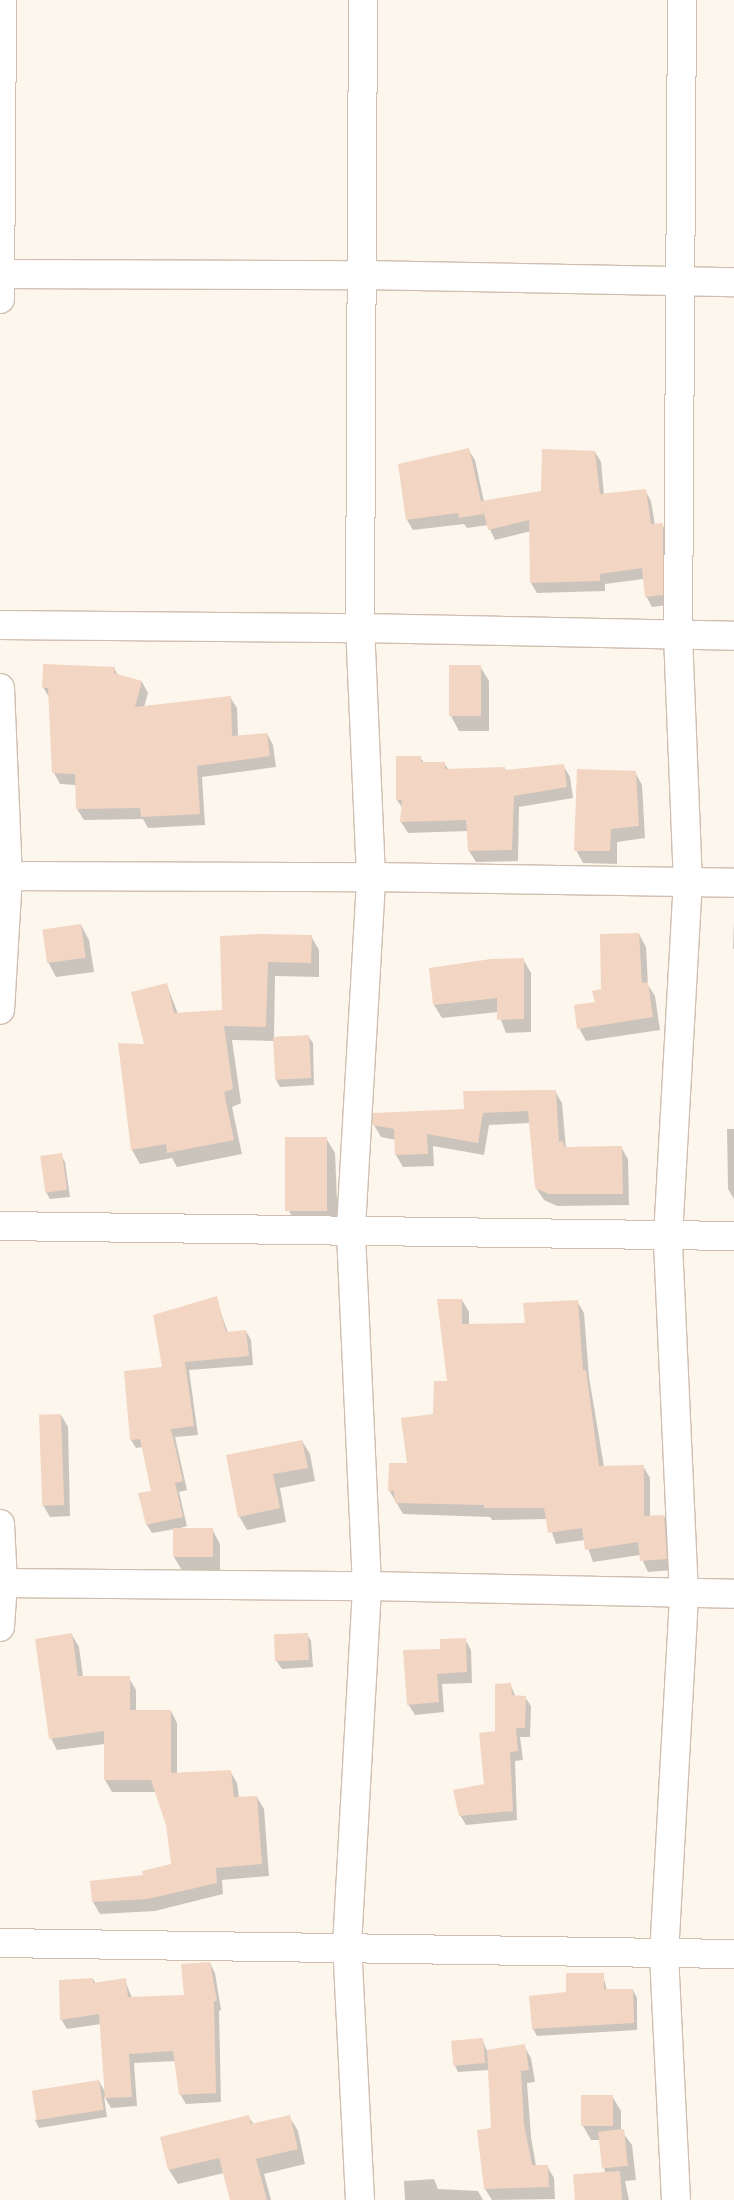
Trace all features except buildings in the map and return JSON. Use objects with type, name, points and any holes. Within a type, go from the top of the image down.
[{"type":"street","points":[[0,299],[2,0]]},
{"type":"street","points":[[360,2200],[347,1946],[367,1586],[350,1228],[371,877],[360,628],[363,0]]},
{"type":"street","points":[[676,2200],[664,1955],[684,1594],[668,1237],[688,884],[678,637],[682,0]]},
{"type":"street","points":[[0,274],[362,275],[734,282]]},
{"type":"street","points":[[0,625],[360,628],[678,637],[734,636]]},
{"type":"street","points":[[0,688],[4,876],[0,1010]]},
{"type":"street","points":[[4,876],[371,877],[688,884],[734,883]]},
{"type":"street","points":[[0,1226],[350,1228],[668,1237],[734,1236]]},
{"type":"street","points":[[0,1524],[0,1627]]},
{"type":"street","points":[[1,1583],[367,1586],[734,1594]]},
{"type":"street","points":[[0,1943],[347,1946],[664,1955],[734,1954]]}]
